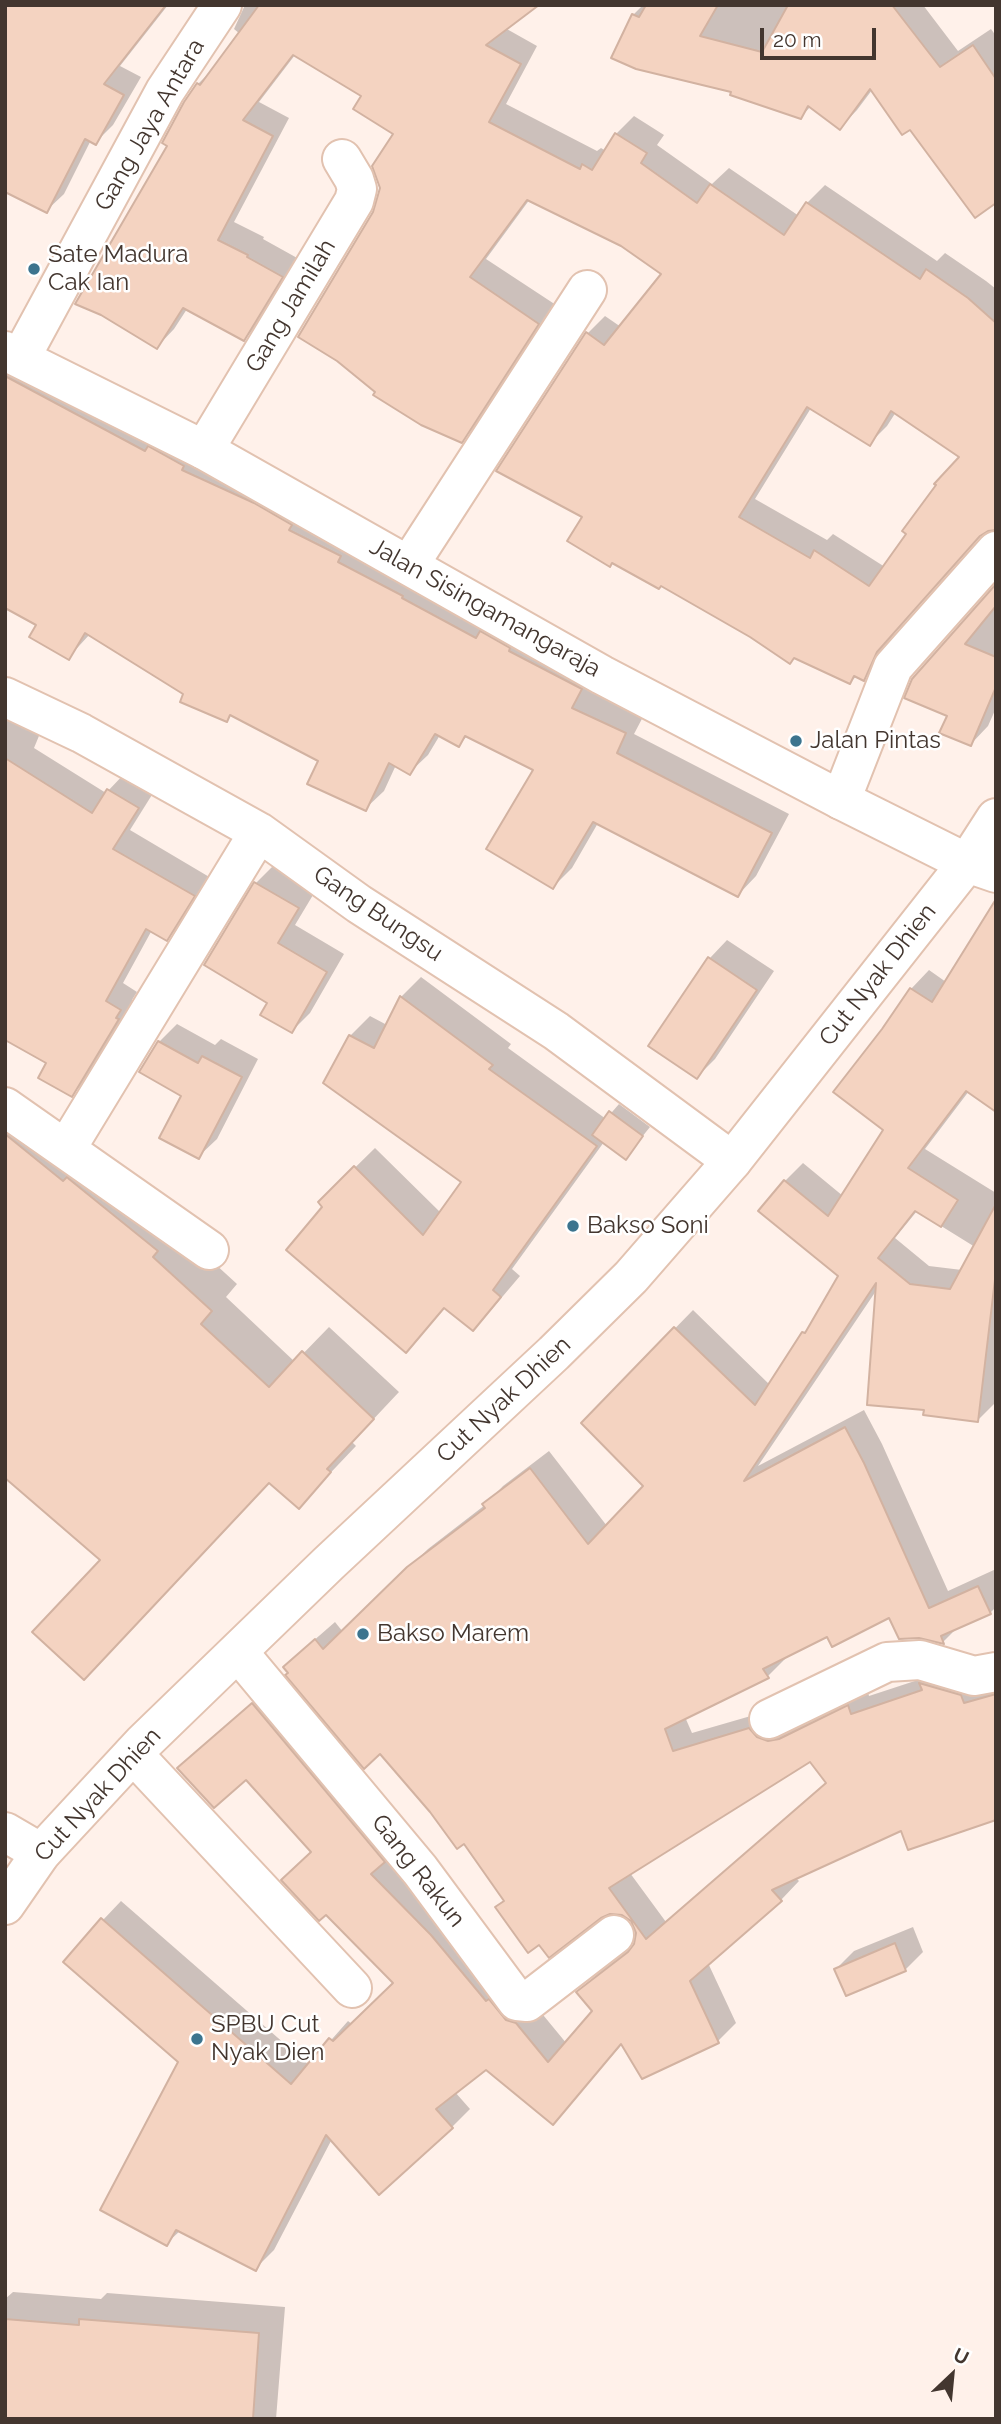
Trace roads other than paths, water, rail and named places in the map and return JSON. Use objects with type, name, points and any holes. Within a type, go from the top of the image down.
[{"type":"street","name":"Gang Jaya Antara","points":[[13,354],[165,91],[222,5]]},
{"type":"street","name":"Gang Jamilah","points":[[204,450],[354,201],[357,189],[342,159]]},
{"type":"street","points":[[408,565],[587,290]]},
{"type":"street","name":"Jalan Sisingamangaraja","points":[[13,354],[204,450],[602,675],[841,800],[981,868]]},
{"type":"street","points":[[841,800],[893,667],[996,551]]},
{"type":"street","name":"Gang Bungsu","points":[[5,697],[81,733],[259,832],[359,904],[556,1031],[732,1161]]},
{"type":"street","name":"Cut Nyak Dhien","points":[[5,1905],[41,1853],[133,1754],[339,1553],[622,1286],[981,868],[996,818]]},
{"type":"street","points":[[66,1149],[259,832]]},
{"type":"street","points":[[5,1107],[209,1250]]},
{"type":"street","name":"Gang Rakun","points":[[238,1652],[420,1870],[517,2001],[527,2002],[614,1935]]},
{"type":"street","points":[[769,1719],[887,1662],[920,1660],[974,1675],[996,1672]]},
{"type":"street","points":[[133,1754],[352,1988]]},
{"type":"street","points":[[5,1832],[41,1853]]},
{"type":"place","name":"Sate Madura Cak Ian","points":[[34,269]]},
{"type":"place","name":"Jalan Pintas","points":[[796,741]]},
{"type":"place","name":"Bakso Soni","points":[[573,1226]]},
{"type":"place","name":"Bakso Marem","points":[[363,1634]]},
{"type":"place","name":"SPBU Cut Nyak Dien","points":[[197,2039]]}]
